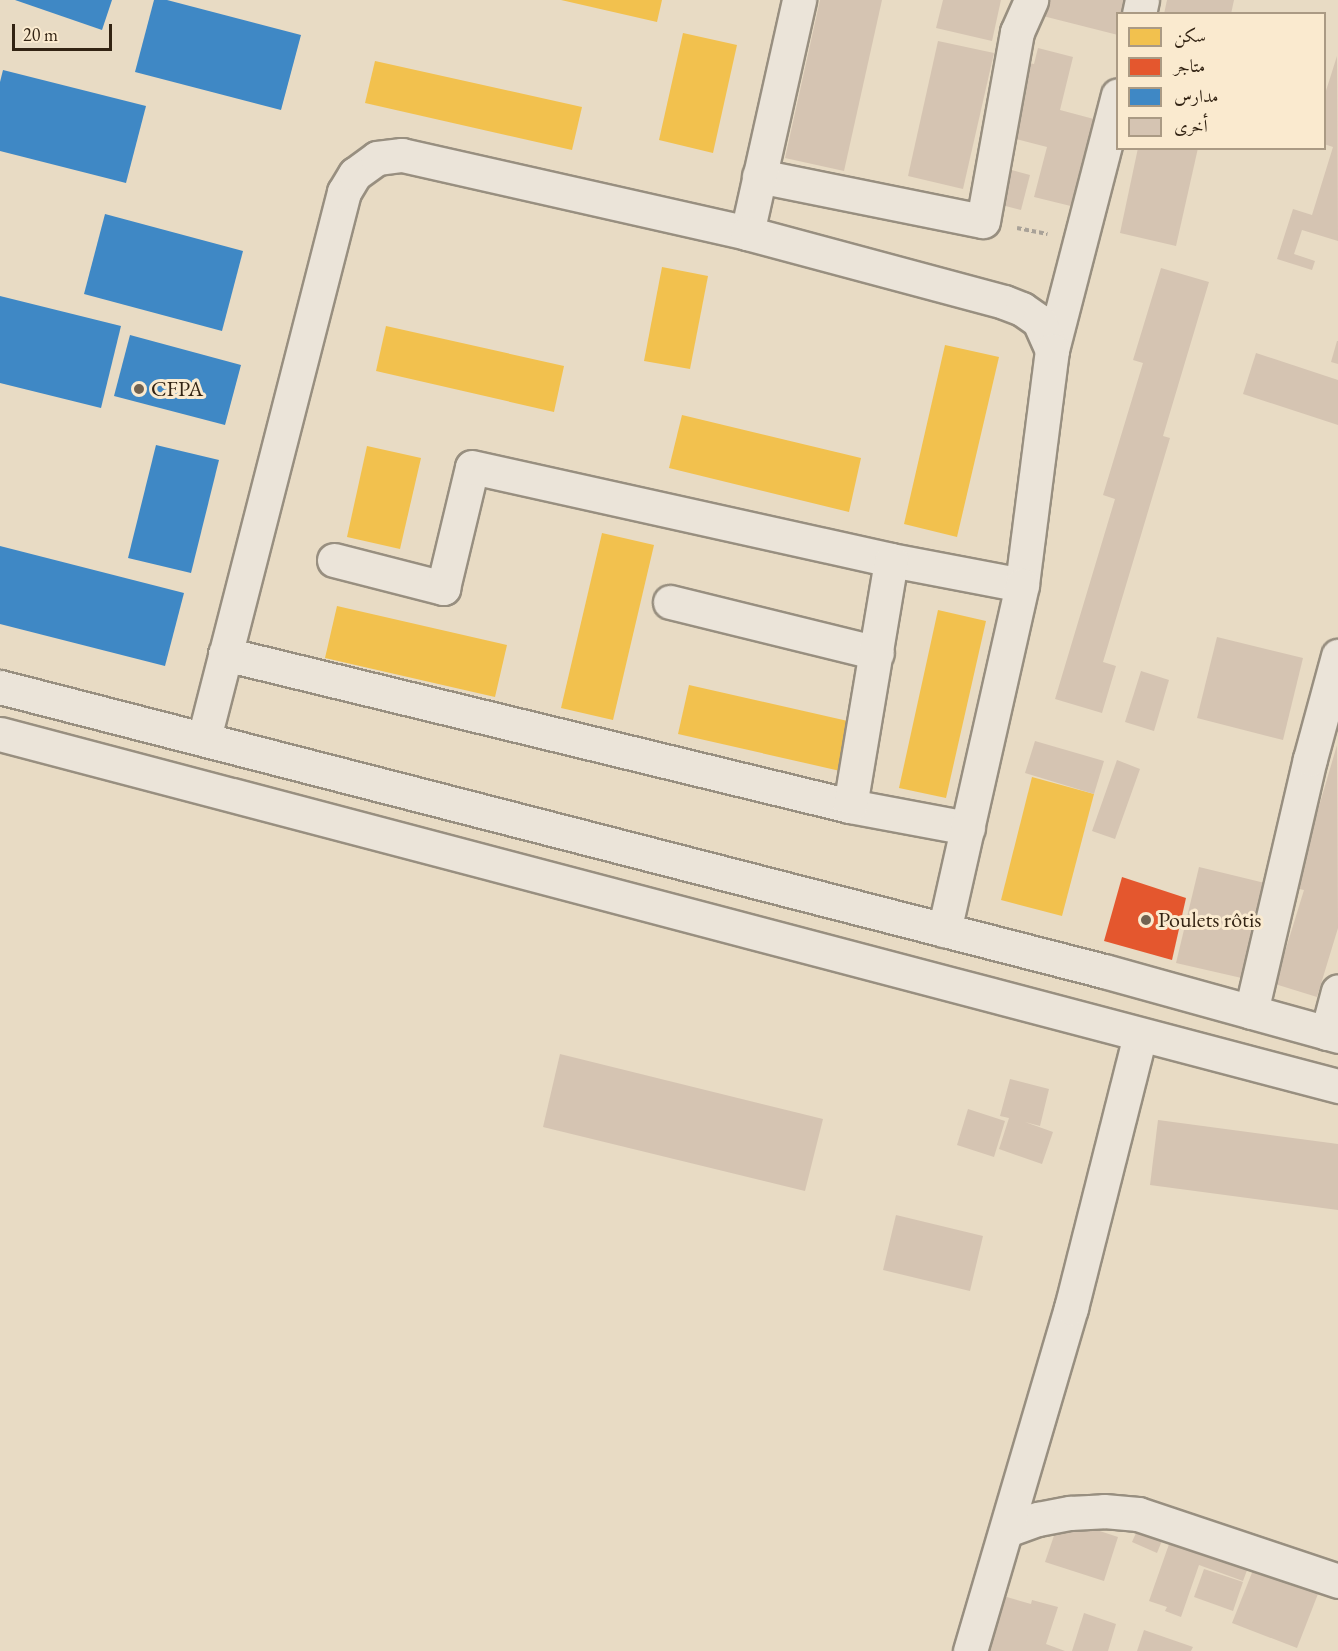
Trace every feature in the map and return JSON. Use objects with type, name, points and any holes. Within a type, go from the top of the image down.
[{"type":"street","points":[[747,232],[799,0]]},
{"type":"street","points":[[759,176],[983,221],[1017,32],[1031,0]]},
{"type":"street","points":[[944,930],[1022,585],[1052,350],[1116,103]]},
{"type":"street","points":[[204,738],[344,192],[355,174],[377,158],[402,155],[747,232],[1004,302],[1022,309],[1039,321],[1052,350]]},
{"type":"street","points":[[334,560],[443,588],[472,467],[891,560],[1022,585]]},
{"type":"street","points":[[850,806],[891,560]]},
{"type":"street","points":[[670,602],[877,653]]},
{"type":"street","points":[[225,654],[850,806],[968,828]]},
{"type":"street","points":[[1251,1011],[1310,759],[1338,656]]},
{"type":"street","points":[[0,687],[944,930],[1251,1011],[1333,1035],[1338,991]]},
{"type":"street","points":[[0,734],[1140,1036],[1338,1086]]},
{"type":"street","points":[[970,1651],[1071,1308],[1140,1036]]},
{"type":"street","points":[[1007,1530],[1070,1513],[1138,1514],[1338,1581]]},
{"type":"path","points":[[983,221],[1080,241]]},
{"type":"building: سكن","points":[[561,0],[662,0],[657,22]]},
{"type":"building: سكن","points":[[683,33],[737,45],[713,153],[659,140]]},
{"type":"building: سكن","points":[[375,61],[582,107],[572,150],[365,103]]},
{"type":"building: سكن","points":[[662,267],[708,276],[690,369],[644,361]]},
{"type":"building: سكن","points":[[386,326],[564,366],[554,412],[376,371]]},
{"type":"building: سكن","points":[[945,345],[999,357],[957,537],[904,524]]},
{"type":"building: سكن","points":[[682,415],[861,458],[849,512],[669,468]]},
{"type":"building: سكن","points":[[367,446],[421,458],[400,549],[347,537]]},
{"type":"building: سكن","points":[[602,533],[654,545],[613,720],[561,708]]},
{"type":"building: سكن","points":[[337,606],[507,645],[495,697],[325,658]]},
{"type":"building: سكن","points":[[938,610],[986,621],[946,798],[899,788]]},
{"type":"building: سكن","points":[[689,685],[861,724],[849,773],[678,734]]},
{"type":"building: سكن","points":[[1032,777],[1094,794],[1062,916],[1001,900]]},
{"type":"building: متاجر","name":"Poulets rôtis","points":[[1122,877],[1186,898],[1172,960],[1104,941]]},
{"type":"building: مدارس","points":[[15,0],[112,0],[102,30]]},
{"type":"building: مدارس","points":[[154,0],[167,0],[301,35],[281,110],[135,72]]},
{"type":"building: مدارس","points":[[3,70],[146,106],[126,183],[0,151],[0,82]]},
{"type":"building: مدارس","points":[[105,214],[243,251],[222,331],[84,294]]},
{"type":"building: مدارس","points":[[0,296],[121,326],[101,408],[0,383]]},
{"type":"building: مدارس","points":[[130,335],[241,365],[225,425],[114,396]]},
{"type":"building: مدارس","points":[[156,445],[219,460],[191,573],[128,558]]},
{"type":"building: مدارس","points":[[0,546],[184,593],[165,666],[0,624]]},
{"type":"building: أخرى","points":[[820,0],[882,0],[844,171],[785,158]]},
{"type":"building: أخرى","points":[[943,0],[1001,0],[992,41],[936,28]]},
{"type":"building: أخرى","points":[[1034,0],[1132,0],[1129,12],[1116,12],[1116,34],[1031,13]]},
{"type":"building: أخرى","points":[[1167,0],[1234,0],[1231,12],[1164,12]]},
{"type":"building: أخرى","points":[[938,41],[994,53],[963,189],[908,176]]},
{"type":"building: أخرى","points":[[1038,48],[1073,57],[1060,110],[1105,122],[1083,209],[1034,197],[1047,147],[996,134],[1015,60],[1034,64]]},
{"type":"building: أخرى","points":[[1337,56],[1338,241],[1302,230],[1294,254],[1315,261],[1312,270],[1277,259],[1293,209],[1312,215],[1333,147],[1326,145],[1326,91]]},
{"type":"building: أخرى","points":[[1138,150],[1198,150],[1176,246],[1120,233]]},
{"type":"building: أخرى","points":[[1004,168],[1030,175],[1021,210],[994,203]]},
{"type":"building: أخرى","points":[[1161,268],[1209,282],[1163,436],[1170,438],[1103,662],[1116,666],[1102,713],[1055,699],[1115,499],[1103,495],[1143,363],[1133,360]]},
{"type":"building: أخرى","points":[[1338,341],[1338,364],[1331,362]]},
{"type":"building: أخرى","points":[[1256,353],[1338,380],[1338,425],[1243,394]]},
{"type":"building: أخرى","points":[[1217,637],[1303,658],[1283,740],[1197,718]]},
{"type":"building: أخرى","points":[[1141,671],[1169,680],[1154,731],[1125,722]]},
{"type":"building: أخرى","points":[[1035,741],[1104,761],[1094,794],[1025,773]]},
{"type":"building: أخرى","points":[[1337,745],[1338,928],[1317,997],[1275,984],[1304,890],[1295,888]]},
{"type":"building: أخرى","points":[[1117,760],[1140,769],[1115,839],[1092,831]]},
{"type":"building: أخرى","points":[[1199,867],[1269,884],[1246,979],[1176,963]]},
{"type":"building: أخرى","points":[[560,1054],[823,1119],[805,1191],[543,1127]]},
{"type":"building: أخرى","points":[[1010,1079],[1049,1089],[1040,1126],[1025,1122],[1053,1132],[1042,1164],[999,1149],[1009,1118],[1000,1116]]},
{"type":"building: أخرى","points":[[968,1109],[1005,1121],[994,1157],[957,1145]]},
{"type":"building: أخرى","points":[[1158,1120],[1338,1144],[1338,1210],[1150,1185]]},
{"type":"building: أخرى","points":[[896,1215],[983,1236],[970,1291],[883,1270]]},
{"type":"building: أخرى","points":[[1149,1504],[1173,1514],[1157,1553],[1132,1542]]},
{"type":"building: أخرى","points":[[1060,1518],[1118,1537],[1104,1581],[1045,1562]]},
{"type":"building: أخرى","points":[[1174,1530],[1256,1546],[1243,1581],[1199,1565],[1181,1617],[1165,1611],[1167,1607],[1149,1601]]},
{"type":"building: أخرى","points":[[1259,1555],[1323,1581],[1297,1648],[1232,1623]]},
{"type":"building: أخرى","points":[[1204,1569],[1243,1582],[1233,1611],[1194,1597]]},
{"type":"building: أخرى","points":[[1000,1595],[1031,1604],[1032,1600],[1058,1607],[1046,1644],[1065,1651],[982,1651]]},
{"type":"building: أخرى","points":[[1084,1613],[1116,1624],[1108,1651],[1072,1651]]},
{"type":"building: أخرى","points":[[1144,1630],[1193,1647],[1191,1651],[1137,1651]]},
{"type":"place","name":"CFPA","points":[[139,389]]},
{"type":"place","name":"Poulets rôtis","points":[[1146,920]]}]
